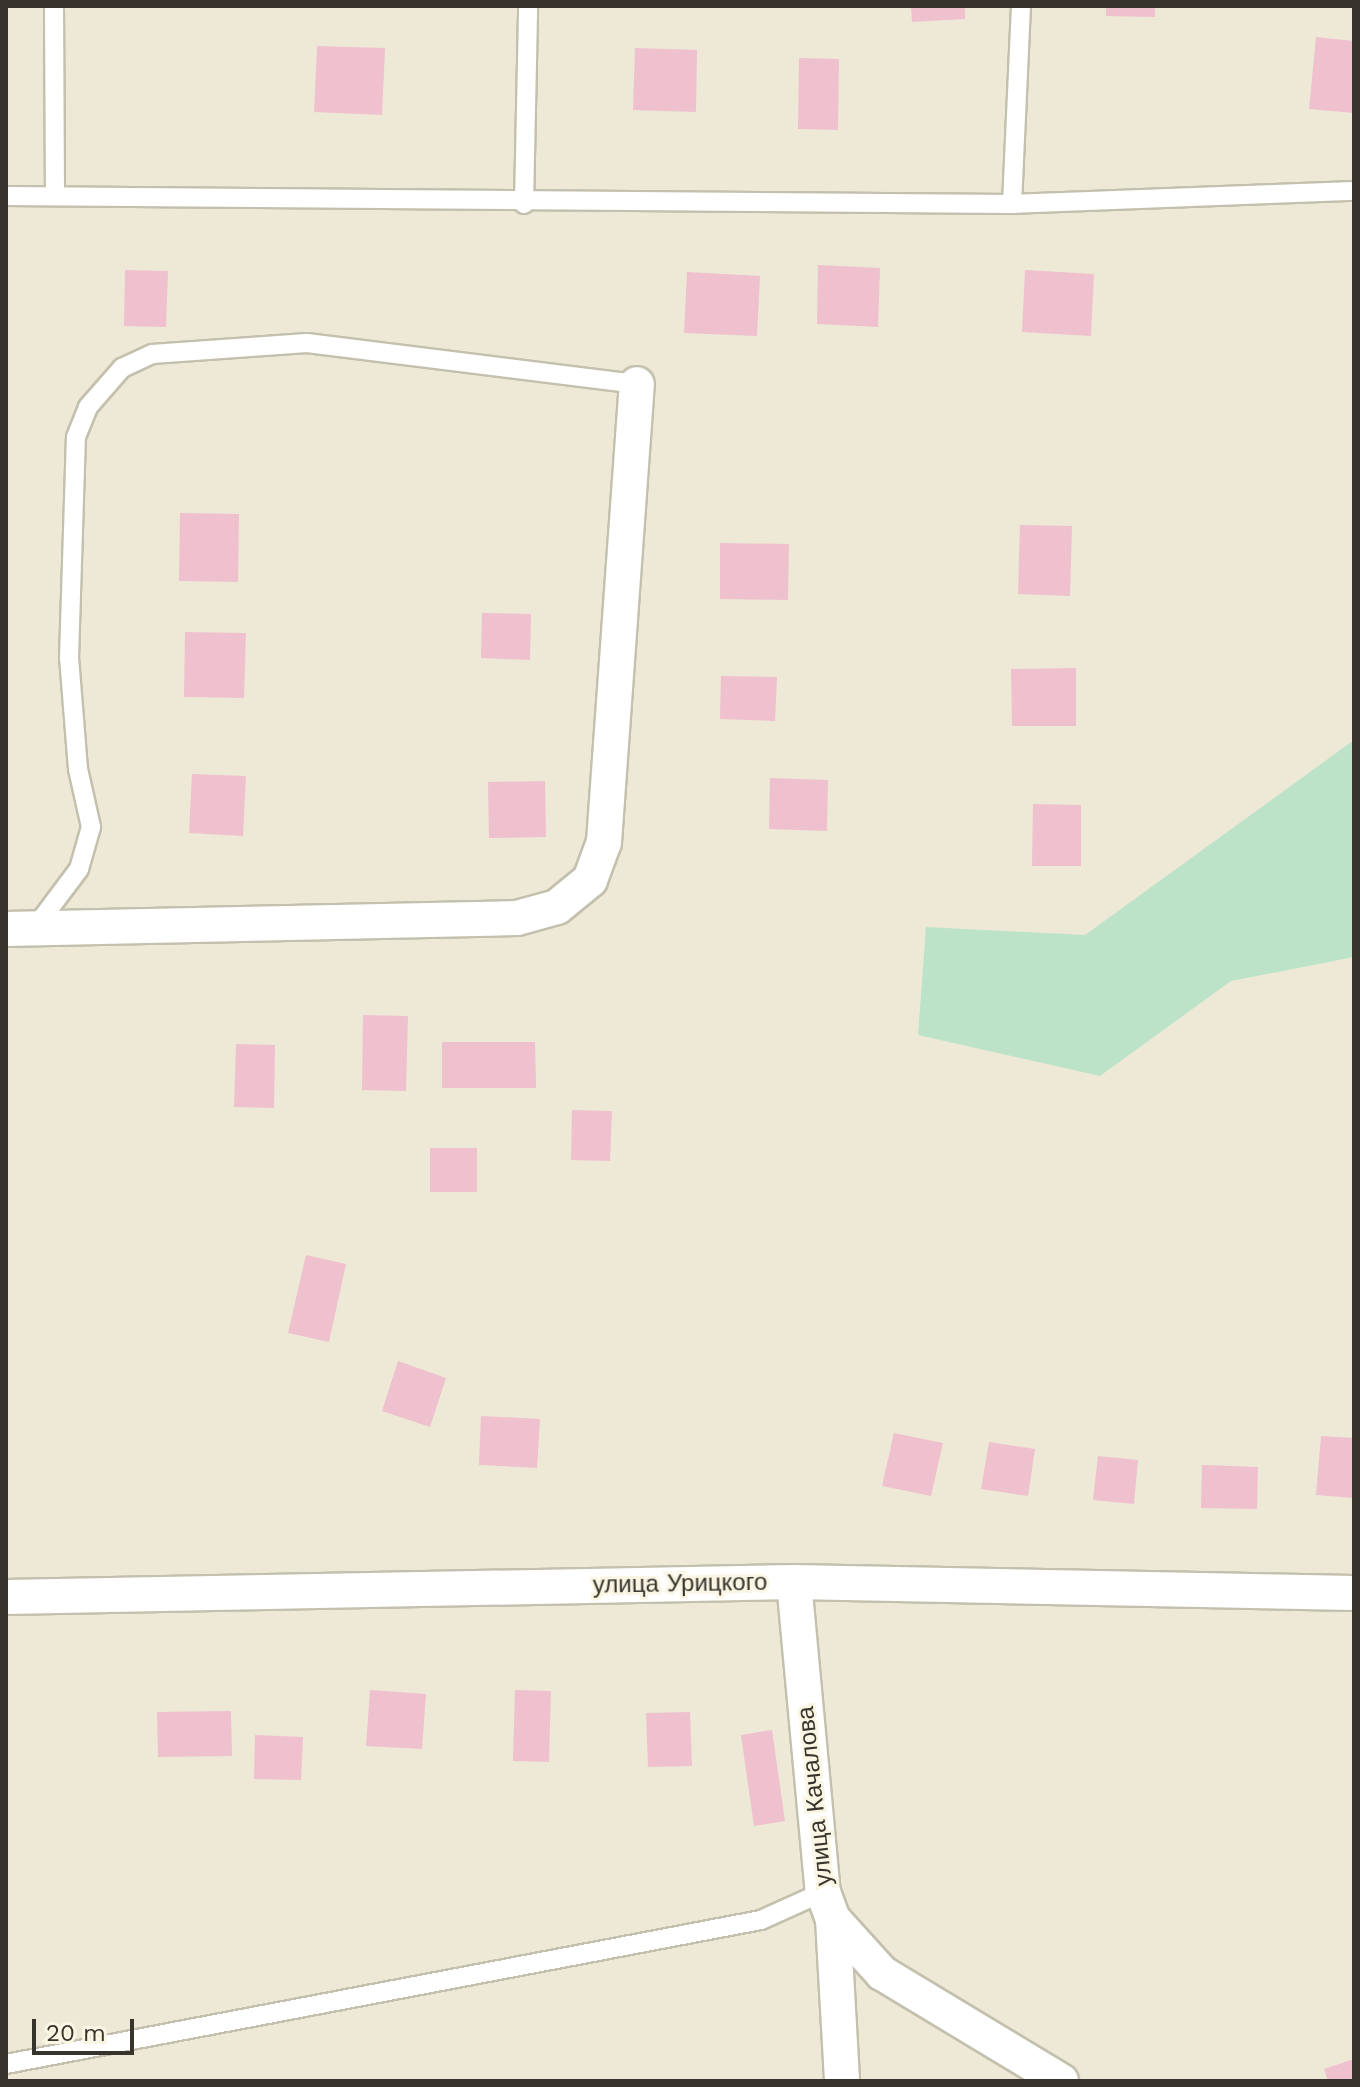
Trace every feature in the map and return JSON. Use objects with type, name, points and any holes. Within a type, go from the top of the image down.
[{"type":"street","points":[[20,929],[517,918],[557,907],[590,880],[604,842],[637,384]]},
{"type":"street","name":"улица Урицкого","points":[[6,1597],[794,1582],[1354,1593]]},
{"type":"street","name":"улица Качалова","points":[[794,1582],[828,1906],[882,1973],[1061,2081]]},
{"type":"street","points":[[828,1906],[842,2081]]},
{"type":"lane","points":[[54,6],[55,195]]},
{"type":"lane","points":[[524,204],[528,6]]},
{"type":"lane","points":[[1012,204],[1021,6]]},
{"type":"lane","points":[[6,196],[524,204],[1012,204],[1354,191]]},
{"type":"lane","points":[[20,929],[79,869],[91,827],[78,769],[69,658],[76,437],[88,407],[122,368],[152,354],[307,343],[637,384]]},
{"type":"lane","points":[[6,2064],[828,1906]]},
{"type":"green space","points":[[1354,740],[1354,957],[1231,981],[1100,1076],[918,1035],[926,927],[1085,935]]},
{"type":"building","points":[[911,6],[965,6],[965,19],[912,22]]},
{"type":"building","points":[[1106,6],[1155,6],[1155,17],[1106,16]]},
{"type":"building","points":[[1316,37],[1354,41],[1354,113],[1309,109]]},
{"type":"building","points":[[317,46],[385,48],[382,115],[314,112]]},
{"type":"building","points":[[635,48],[697,50],[696,112],[633,110]]},
{"type":"building","points":[[799,58],[839,59],[838,130],[798,129]]},
{"type":"building","points":[[818,265],[880,268],[878,327],[817,324]]},
{"type":"building","points":[[125,270],[168,271],[166,327],[124,326]]},
{"type":"building","points":[[1025,270],[1094,274],[1091,336],[1022,332]]},
{"type":"building","points":[[687,272],[760,276],[757,336],[684,333]]},
{"type":"building","points":[[180,513],[239,514],[238,582],[179,581]]},
{"type":"building","points":[[1020,525],[1072,526],[1070,596],[1018,594]]},
{"type":"building","points":[[720,543],[789,544],[788,600],[720,599]]},
{"type":"building","points":[[482,613],[531,614],[530,660],[481,658]]},
{"type":"building","points":[[185,632],[246,633],[244,698],[184,697]]},
{"type":"building","points":[[1076,668],[1076,726],[1012,726],[1011,669]]},
{"type":"building","points":[[721,676],[777,677],[775,721],[720,719]]},
{"type":"building","points":[[192,774],[246,776],[243,836],[189,833]]},
{"type":"building","points":[[770,778],[828,780],[827,831],[769,829]]},
{"type":"building","points":[[545,781],[546,837],[489,838],[488,782]]},
{"type":"building","points":[[1033,804],[1081,805],[1081,866],[1032,866]]},
{"type":"building","points":[[363,1015],[408,1016],[406,1091],[362,1090]]},
{"type":"building","points":[[442,1042],[535,1042],[536,1088],[442,1088]]},
{"type":"building","points":[[236,1044],[275,1045],[274,1108],[234,1107]]},
{"type":"building","points":[[572,1110],[612,1111],[610,1161],[571,1160]]},
{"type":"building","points":[[430,1148],[477,1148],[477,1192],[430,1192]]},
{"type":"building","points":[[306,1255],[346,1264],[329,1342],[288,1333]]},
{"type":"building","points":[[398,1361],[446,1378],[430,1427],[382,1411]]},
{"type":"building","points":[[481,1416],[540,1419],[537,1468],[479,1465]]},
{"type":"building","points":[[894,1433],[943,1443],[931,1496],[882,1486]]},
{"type":"building","points":[[1321,1436],[1354,1438],[1354,1498],[1316,1495]]},
{"type":"building","points":[[989,1442],[1035,1449],[1028,1496],[981,1489]]},
{"type":"building","points":[[1098,1456],[1138,1460],[1134,1504],[1093,1500]]},
{"type":"building","points":[[1202,1465],[1258,1467],[1257,1509],[1201,1508]]},
{"type":"building","points":[[370,1690],[426,1694],[422,1749],[366,1746]]},
{"type":"building","points":[[515,1690],[551,1691],[549,1762],[513,1761]]},
{"type":"building","points":[[231,1711],[232,1756],[158,1757],[157,1712]]},
{"type":"building","points":[[690,1712],[692,1766],[648,1767],[646,1713]]},
{"type":"building","points":[[772,1730],[785,1821],[754,1826],[741,1735]]},
{"type":"building","points":[[255,1735],[303,1737],[301,1780],[254,1779]]},
{"type":"building","points":[[1354,2059],[1354,2081],[1328,2081],[1324,2069]]}]
